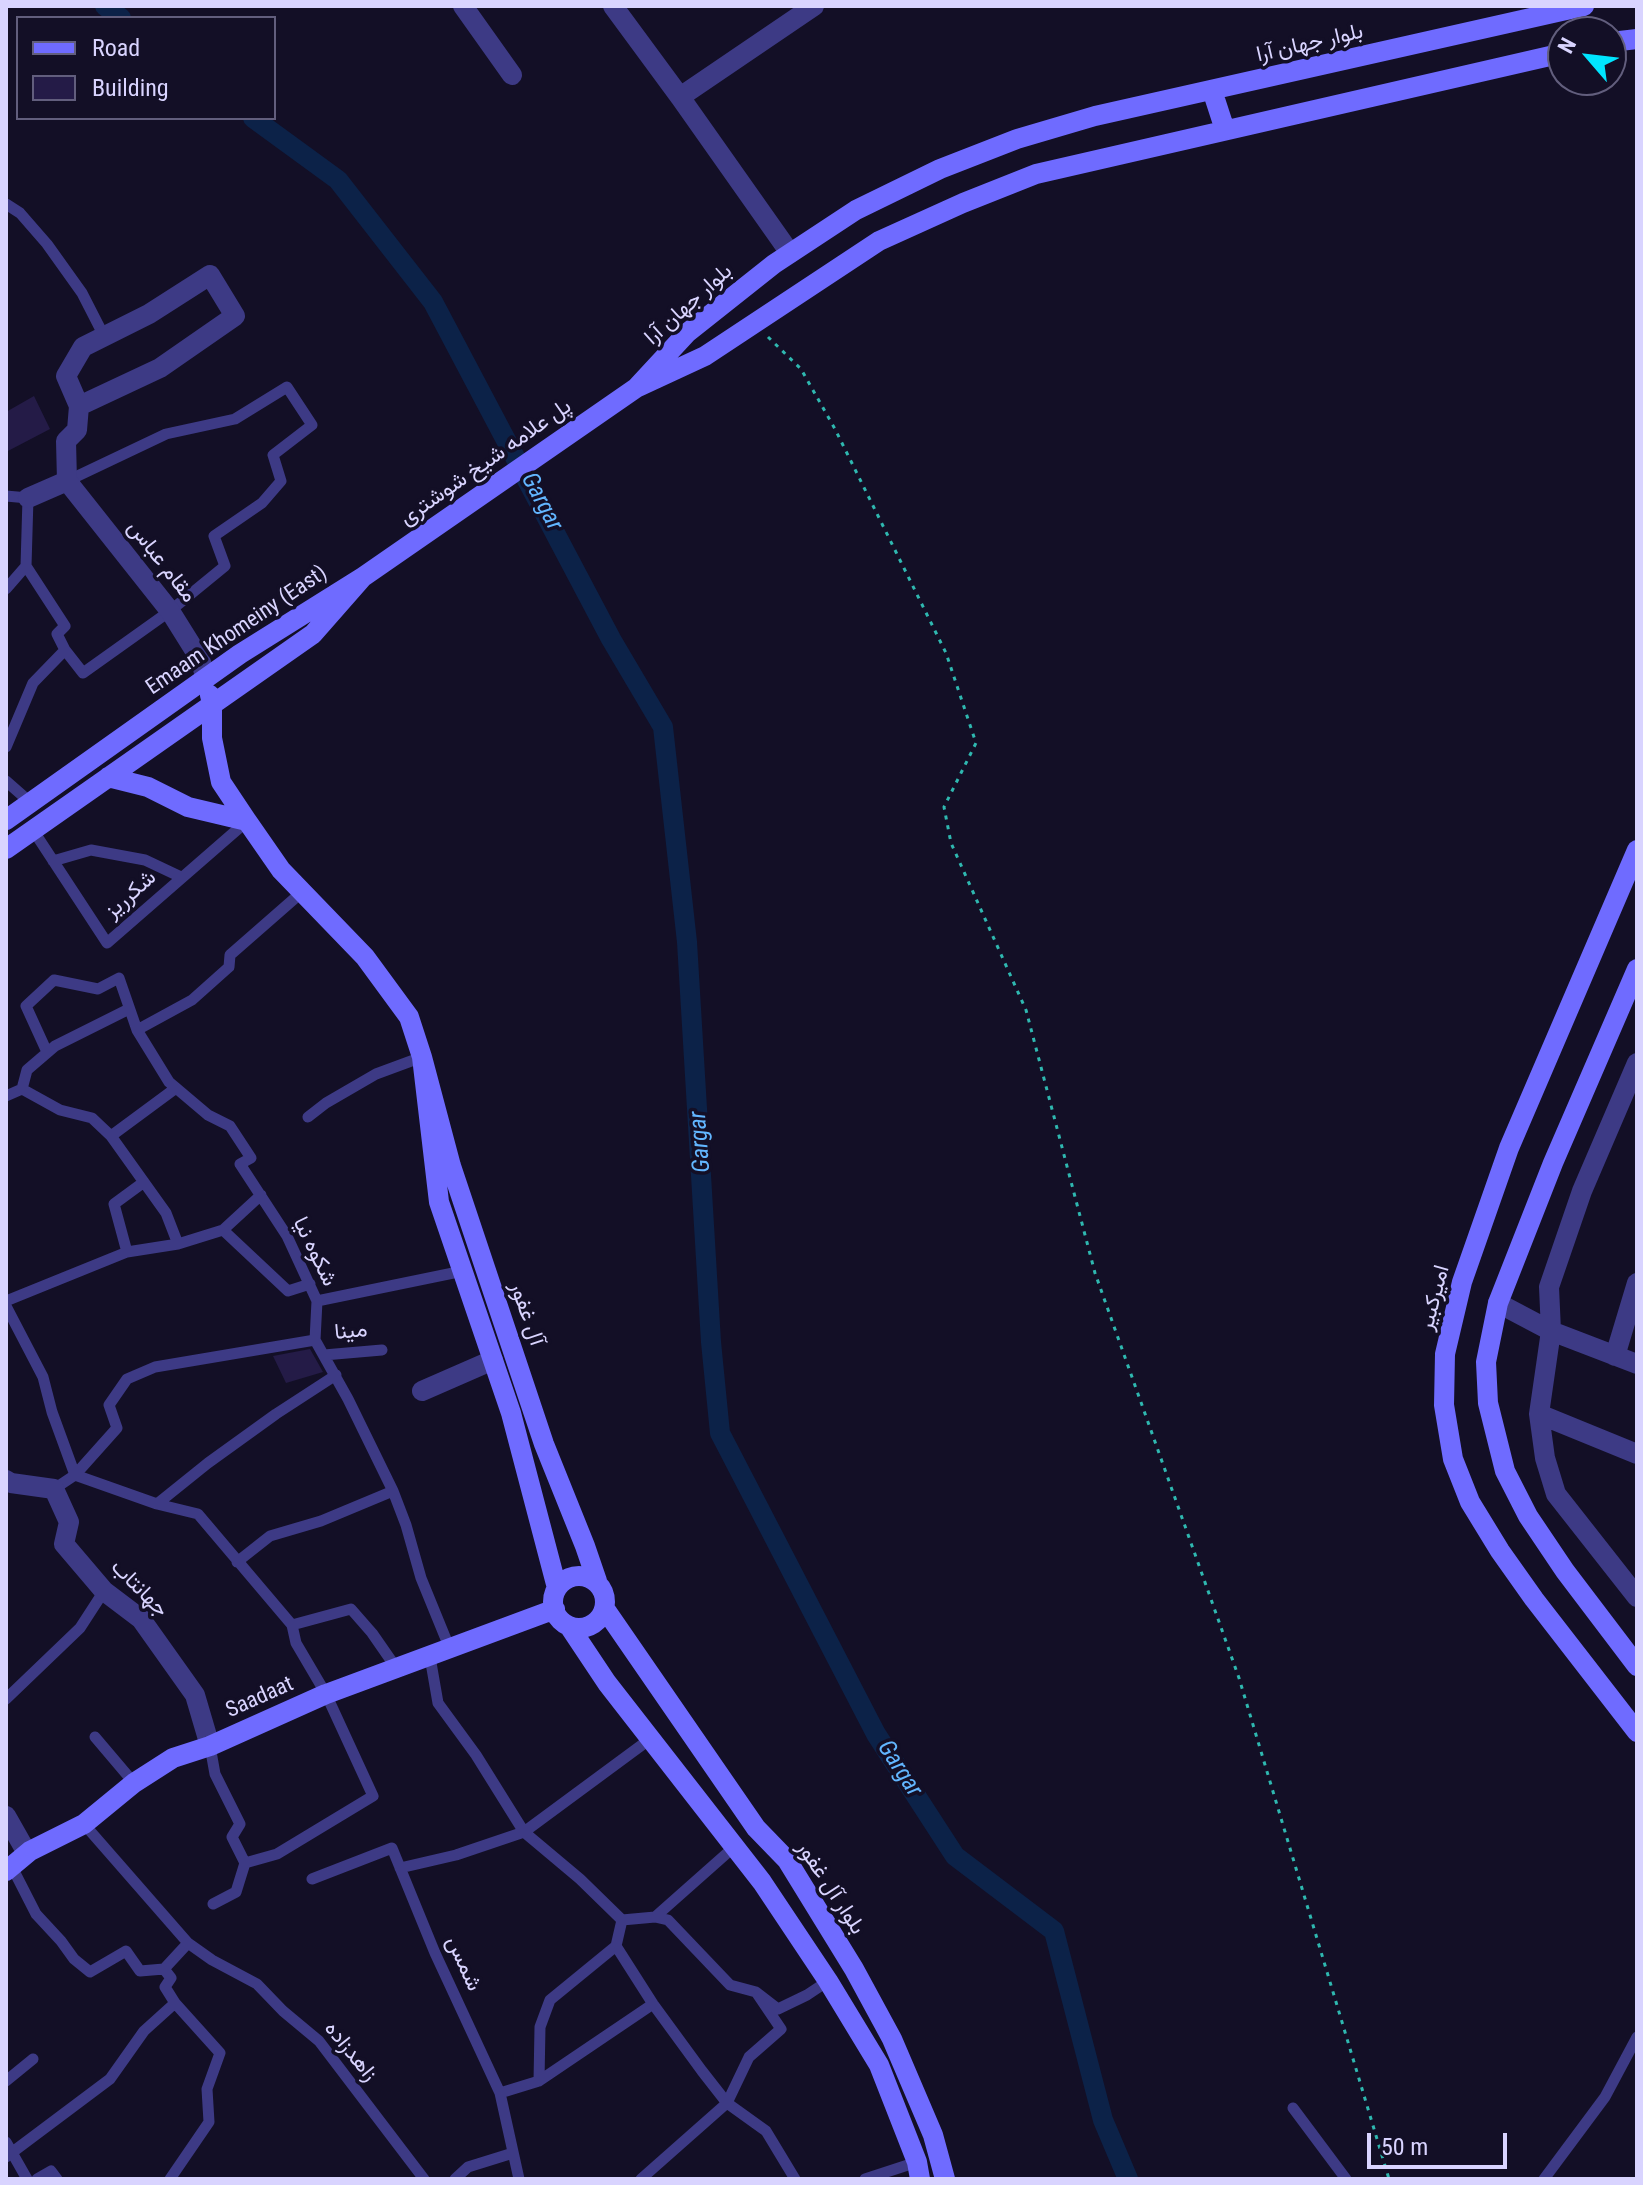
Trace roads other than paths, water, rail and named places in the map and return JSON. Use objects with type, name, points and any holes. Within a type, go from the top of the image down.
[{"type":"street","points":[[463,6],[512,75]]},
{"type":"street","points":[[613,6],[790,253]]},
{"type":"street","points":[[680,97],[814,6]]},
{"type":"street","name":"بلوار جهان آرا","points":[[636,388],[687,333],[790,253],[856,210],[952,164],[1017,139],[1095,116],[1584,6]]},
{"type":"street","name":"بلوار جهان آرا","points":[[636,388],[705,356],[879,241],[1036,174],[1547,57]]},
{"type":"street","points":[[1212,90],[1225,130]]},
{"type":"street","points":[[28,498],[67,481],[66,441],[77,430],[79,406],[66,376],[83,347],[149,314],[210,275],[235,316],[160,368],[79,406]]},
{"type":"street","name":"پل علامه شیخ شوشتری","points":[[363,577],[636,388]]},
{"type":"street","name":"مقام عباس","points":[[67,481],[170,611],[200,659],[206,679]]},
{"type":"street","name":"Emaam Khomeiny (East)","points":[[6,820],[240,654],[363,577]]},
{"type":"street","name":"Emaam Khomeiny (East)","points":[[6,849],[313,634],[363,577]]},
{"type":"street","name":"آل غفور","points":[[206,679],[212,703],[212,738],[221,782],[281,870],[365,957],[409,1017],[451,1166],[544,1444],[597,1581]]},
{"type":"street","points":[[108,777],[148,787],[188,807],[247,821]]},
{"type":"street","name":"امیرکبیر","points":[[1637,850],[1509,1148],[1462,1282],[1445,1354],[1444,1405],[1453,1459],[1470,1502],[1534,1599],[1637,1732]]},
{"type":"street","points":[[1637,969],[1553,1163],[1498,1303],[1486,1362],[1488,1403],[1505,1471],[1528,1516],[1565,1571],[1637,1666]]},
{"type":"street","name":"آل غفور","points":[[422,1057],[439,1202],[511,1413],[557,1588]]},
{"type":"street","points":[[1637,1063],[1582,1191],[1549,1287],[1551,1331],[1539,1414],[1545,1458],[1556,1494],[1637,1597]]},
{"type":"street","points":[[1615,1356],[1637,1283]]},
{"type":"street","points":[[1498,1303],[1551,1331],[1637,1364]]},
{"type":"street","points":[[422,1391],[493,1360]]},
{"type":"street","points":[[1539,1414],[1637,1454]]},
{"type":"street","points":[[6,1480],[54,1489]]},
{"type":"street","name":"جهانتاب","points":[[54,1489],[69,1522],[64,1544],[104,1591],[141,1619],[195,1695],[210,1746]]},
{"type":"street","points":[[569,1626],[584,1628],[597,1621],[605,1609],[605,1594],[597,1581],[583,1575],[568,1578],[557,1588],[553,1602],[557,1616],[569,1626],[607,1683],[762,1882],[828,1981],[879,2065],[918,2171]]},
{"type":"street","name":"Saadaat","points":[[15,1864],[84,1824],[134,1783],[173,1758],[210,1746],[326,1694],[555,1609]]},
{"type":"street","name":"بلوار آل غفور","points":[[605,1609],[756,1828],[787,1860],[854,1969],[892,2039],[933,2135],[945,2179]]},
{"type":"street","points":[[6,1816],[15,1864]]},
{"type":"lane","points":[[6,204],[20,213],[47,244],[82,293],[104,336]]},
{"type":"lane","points":[[6,496],[28,498],[26,566],[65,626],[57,634],[83,673],[170,611],[225,566],[214,536],[262,503],[281,481],[273,455],[312,425],[287,387],[235,419],[166,434],[67,481]]},
{"type":"lane","points":[[6,589],[26,566]]},
{"type":"lane","points":[[6,747],[33,683],[65,650]]},
{"type":"lane","points":[[6,781],[31,803]]},
{"type":"lane","name":"شکرریز","points":[[181,877],[145,860],[91,850],[53,861],[107,943],[247,821]]},
{"type":"lane","points":[[33,830],[53,861]]},
{"type":"lane","points":[[137,1030],[192,1000],[229,967],[230,955],[302,892]]},
{"type":"lane","name":"شکوه نیا","points":[[47,1052],[26,1006],[54,980],[98,989],[119,978],[137,1030],[169,1082],[208,1115],[230,1126],[251,1158],[240,1164],[287,1236],[317,1301],[315,1340]]},
{"type":"lane","points":[[22,1089],[27,1070],[55,1046],[129,1009]]},
{"type":"lane","points":[[308,1117],[376,1074],[422,1057]]},
{"type":"lane","points":[[111,1136],[176,1088]]},
{"type":"lane","points":[[6,1096],[22,1089]]},
{"type":"lane","points":[[22,1089],[60,1110],[92,1118],[111,1136],[166,1213],[178,1244]]},
{"type":"lane","points":[[127,1252],[114,1204],[144,1182]]},
{"type":"lane","points":[[75,1475],[43,1377],[6,1303],[127,1252],[178,1244],[223,1230],[261,1195]]},
{"type":"lane","points":[[223,1230],[288,1291],[310,1284]]},
{"type":"lane","points":[[317,1301],[463,1271]]},
{"type":"lane","points":[[54,1489],[75,1475],[117,1428],[109,1405],[127,1379],[155,1367],[315,1340],[336,1375],[393,1491],[421,1578],[450,1649]]},
{"type":"lane","name":"مینا","points":[[324,1355],[382,1350]]},
{"type":"lane","points":[[157,1504],[208,1463],[336,1375]]},
{"type":"lane","points":[[75,1475],[157,1504],[198,1514],[292,1625],[296,1643],[326,1694],[373,1796],[277,1854],[245,1863]]},
{"type":"lane","points":[[237,1562],[270,1536],[321,1521],[393,1491]]},
{"type":"lane","points":[[6,1699],[80,1628],[104,1591]]},
{"type":"lane","points":[[292,1625],[351,1609],[397,1669]]},
{"type":"lane","points":[[430,1657],[438,1703],[476,1755],[524,1832],[580,1879],[622,1920],[655,1917],[668,1920],[730,1985],[756,1992],[778,2009],[828,1981]]},
{"type":"lane","points":[[95,1737],[134,1783]]},
{"type":"lane","points":[[312,1879],[392,1848],[400,1868],[456,1855],[524,1832],[650,1739]]},
{"type":"lane","points":[[210,1746],[215,1774],[240,1824],[232,1837],[245,1863],[236,1892],[213,1904]]},
{"type":"lane","name":"زاهدزاده","points":[[84,1824],[188,1943],[257,1984],[319,2041],[420,2178]]},
{"type":"lane","points":[[655,1917],[734,1847]]},
{"type":"lane","points":[[15,1864],[36,1914],[74,1959],[90,1972],[126,1951],[140,1971],[164,1969],[188,1943]]},
{"type":"lane","name":"شمس","points":[[400,1868],[435,1953],[500,2093],[519,2179]]},
{"type":"lane","points":[[539,2081],[540,2027],[550,2000],[616,1946],[622,1920]]},
{"type":"lane","points":[[616,1946],[653,2004],[727,2103],[766,2131],[795,2179]]},
{"type":"lane","points":[[164,1969],[171,1978],[165,1987],[175,2003],[220,2053],[207,2089],[209,2122],[170,2179]]},
{"type":"lane","points":[[641,2179],[727,2103],[749,2057],[781,2029],[756,1992]]},
{"type":"lane","points":[[27,2179],[8,2151],[110,2079],[144,2031],[175,2003]]},
{"type":"lane","points":[[500,2093],[539,2081],[653,2004]]},
{"type":"lane","points":[[1544,2179],[1605,2097],[1637,2037]]},
{"type":"lane","points":[[6,2081],[33,2059]]},
{"type":"lane","points":[[1293,2108],[1346,2179]]},
{"type":"lane","points":[[455,2179],[468,2167],[513,2153]]},
{"type":"lane","points":[[37,2179],[51,2171],[57,2179]]},
{"type":"lane","points":[[865,2179],[918,2171]]},
{"type":"waterway","name":"Gargar","points":[[105,6],[118,16]]},
{"type":"waterway","name":"Gargar","points":[[256,120],[338,180],[433,302],[611,639],[663,727],[687,942],[711,1342],[720,1433],[876,1734],[955,1856],[1054,1931],[1103,2120],[1128,2179]]}]
